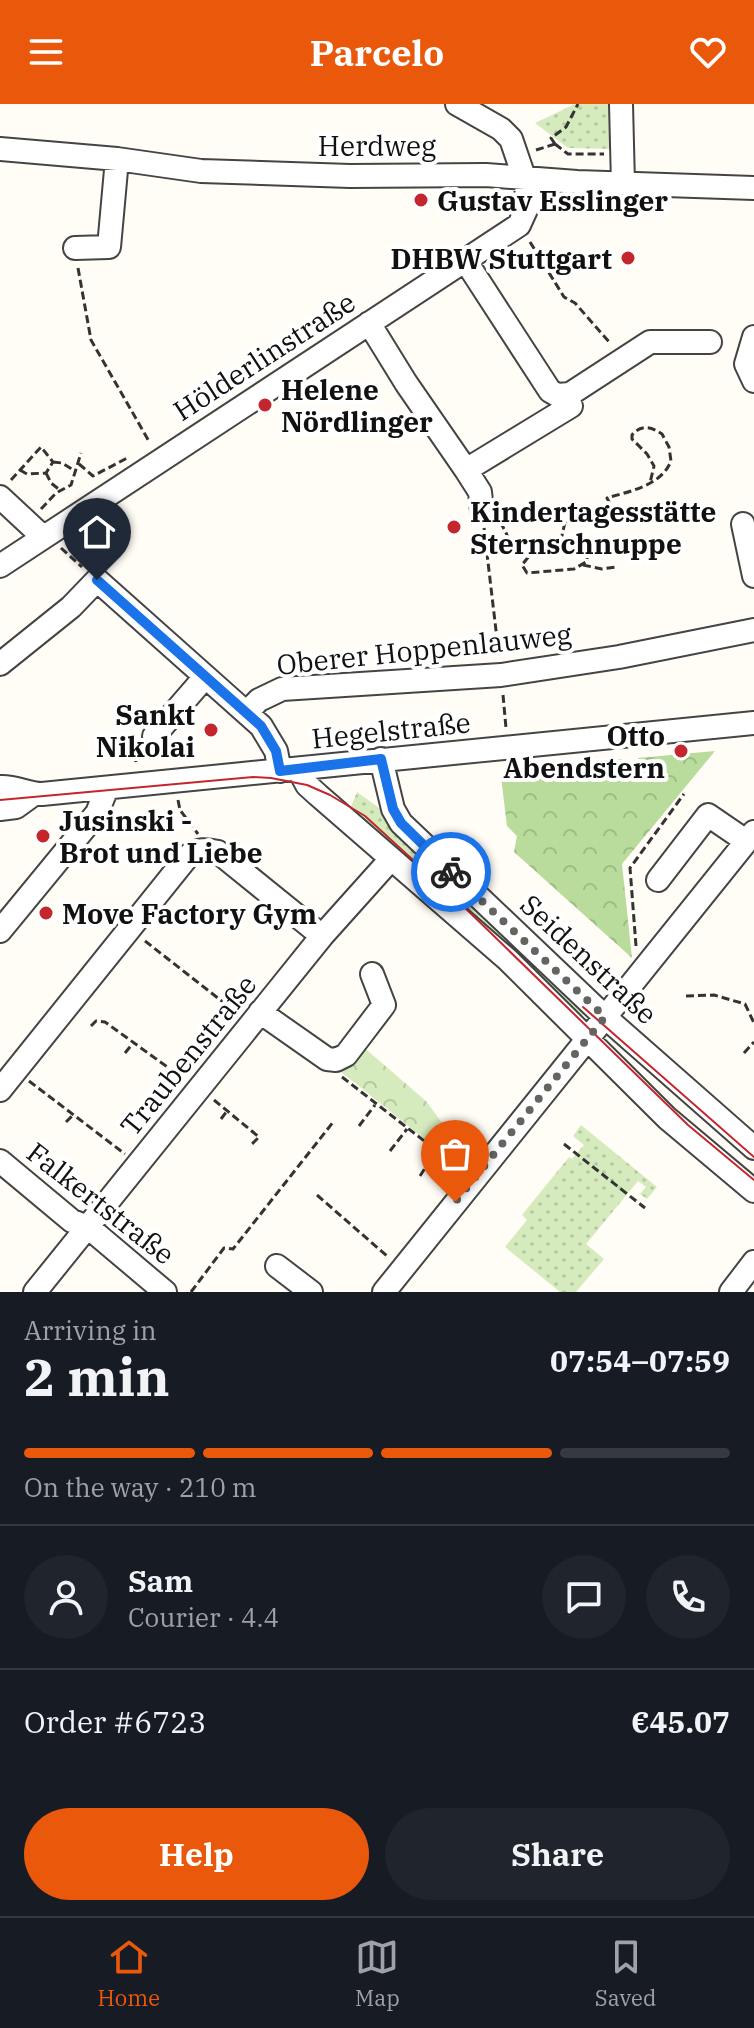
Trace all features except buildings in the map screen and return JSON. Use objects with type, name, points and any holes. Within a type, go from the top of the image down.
[{"type":"street","points":[[457,104],[501,129],[511,139],[529,203],[519,225]]},
{"type":"street","points":[[621,104],[623,184]]},
{"type":"street","name":"Herdweg","points":[[0,149],[117,159],[201,171],[524,177],[754,188]]},
{"type":"street","points":[[75,248],[109,247],[117,159]]},
{"type":"street","name":"Hölderlinstraße","points":[[0,566],[519,225]]},
{"type":"street","points":[[465,260],[550,391],[557,395],[570,394],[650,342],[710,342]]},
{"type":"street","points":[[369,323],[480,492],[482,511]]},
{"type":"street","points":[[754,337],[746,364],[754,381]]},
{"type":"street","points":[[466,470],[571,406]]},
{"type":"street","points":[[0,497],[43,537]]},
{"type":"street","points":[[743,524],[754,576]]},
{"type":"street","name":"Seidenstraße","points":[[0,664],[71,607],[97,580],[247,712],[269,736],[290,770],[508,960],[667,1118],[754,1191]]},
{"type":"street","name":"Oberer Hoppenlauweg","points":[[247,712],[259,700],[282,689],[501,675],[619,657],[754,630]]},
{"type":"street","points":[[154,736],[205,677]]},
{"type":"street","name":"Hegelstraße","points":[[0,787],[15,786],[34,794],[107,788],[752,725]]},
{"type":"street","name":"Seidenstraße","points":[[381,759],[393,809],[401,823],[605,1017],[754,1148]]},
{"type":"street","points":[[0,931],[97,813],[107,788]]},
{"type":"street","name":"Hegelstraße","points":[[0,809],[16,807],[34,794]]},
{"type":"street","points":[[384,1292],[473,1180],[537,1120],[587,1039],[750,837],[708,815],[658,880]]},
{"type":"street","points":[[0,1090],[188,856],[204,848],[218,852],[322,936]]},
{"type":"street","name":"Traubenstraße","points":[[35,1292],[250,1014],[391,859]]},
{"type":"street","points":[[250,1014],[327,1059],[336,1060],[346,1055],[384,1005],[372,974]]},
{"type":"street","name":"Falkertstraße","points":[[0,1161],[72,1221],[88,1227],[165,1292]]},
{"type":"street","points":[[731,1292],[754,1262]]},
{"type":"street","points":[[277,1266],[311,1292]]},
{"type":"path","points":[[578,104],[566,127],[551,138],[555,144],[568,154],[621,155]]},
{"type":"path","points":[[519,225],[564,297],[575,303],[624,359]]},
{"type":"path","points":[[75,248],[91,340],[150,442],[155,464]]},
{"type":"path","points":[[616,567],[602,569],[583,565],[574,569],[527,573],[522,565],[533,551],[532,541],[509,539],[501,523],[538,509],[565,522],[584,524],[593,521],[612,508],[607,498],[650,483],[664,473],[671,461],[671,454],[662,434],[648,427],[640,428],[632,439],[654,466],[650,483]]},
{"type":"path","points":[[46,473],[27,474],[20,470],[41,447],[53,462],[62,463],[76,472]]},
{"type":"path","points":[[48,503],[71,485],[81,453]]},
{"type":"path","points":[[79,464],[93,476],[130,456]]},
{"type":"path","points":[[46,473],[53,462]]},
{"type":"path","points":[[46,473],[51,483],[61,491]]},
{"type":"path","points":[[482,511],[498,639]]},
{"type":"path","points":[[565,522],[561,540],[584,546],[588,555],[583,565]]},
{"type":"path","points":[[503,698],[508,747]]},
{"type":"path","points":[[178,800],[180,810],[197,832]]},
{"type":"path","points":[[130,929],[250,1014]]},
{"type":"path","points":[[686,996],[714,995],[745,1004],[754,1023]]},
{"type":"path","points":[[91,1026],[96,1021],[105,1022],[193,1085],[259,1137],[252,1144]]},
{"type":"path","points":[[125,1053],[134,1042]]},
{"type":"path","points":[[744,1053],[754,1042]]},
{"type":"path","points":[[327,1059],[340,1075],[375,1105],[473,1180]]},
{"type":"path","points":[[15,1071],[128,1156]]},
{"type":"path","points":[[359,1126],[375,1105]]},
{"type":"path","points":[[221,1119],[227,1111]]},
{"type":"path","points":[[66,1122],[73,1115]]},
{"type":"path","points":[[191,1292],[224,1248],[233,1249],[334,1121]]},
{"type":"path","points":[[390,1151],[407,1129]]},
{"type":"path","points":[[564,1144],[645,1208]]},
{"type":"path","points":[[420,1176],[436,1151]]},
{"type":"path","points":[[317,1195],[402,1269]]},
{"type":"green space","points":[[575,104],[613,104],[612,149],[568,148],[535,123]]},
{"type":"green space","points":[[715,751],[622,864],[632,958],[514,852],[517,836],[507,826],[501,777],[512,776],[512,769],[622,759],[625,772],[638,772],[638,758]]},
{"type":"green space","points":[[357,792],[393,818],[591,1007],[579,1019],[350,809]]},
{"type":"green space","points":[[360,1044],[427,1102],[449,1133],[437,1149],[340,1071]]},
{"type":"green space","points":[[581,1125],[657,1187],[647,1199],[640,1194],[646,1187],[638,1181],[586,1244],[604,1259],[576,1292],[560,1292],[505,1247],[527,1220],[522,1215],[569,1157],[572,1159],[584,1145],[573,1136]]},
{"type":"tram line","points":[[0,800],[253,777],[307,785],[330,795],[365,816],[461,904],[688,1125],[754,1180]]},
{"type":"tram line","points":[[583,1007],[754,1157]]},
{"type":"way so far","points":[[451,872],[605,1017],[455,1202]]},
{"type":"place","name":"Gustav Esslinger","points":[[421,200]]},
{"type":"place","name":"DHBW Stuttgart","points":[[628,258]]},
{"type":"place","name":"Helene Nördlinger","points":[[265,405]]},
{"type":"place","name":"Kindertagesstätte Sternschnuppe","points":[[454,527]]},
{"type":"place","name":"Sankt Nikolai","points":[[211,730]]},
{"type":"place","name":"Otto Abendstern","points":[[681,751]]},
{"type":"place","name":"Jusinski - Brot und Liebe","points":[[43,836]]},
{"type":"place","name":"Move Factory Gym","points":[[46,913]]},
{"type":"route","points":[[97,580],[261,726],[276,751],[280,771],[381,759],[393,809],[401,823],[451,872]]}]
